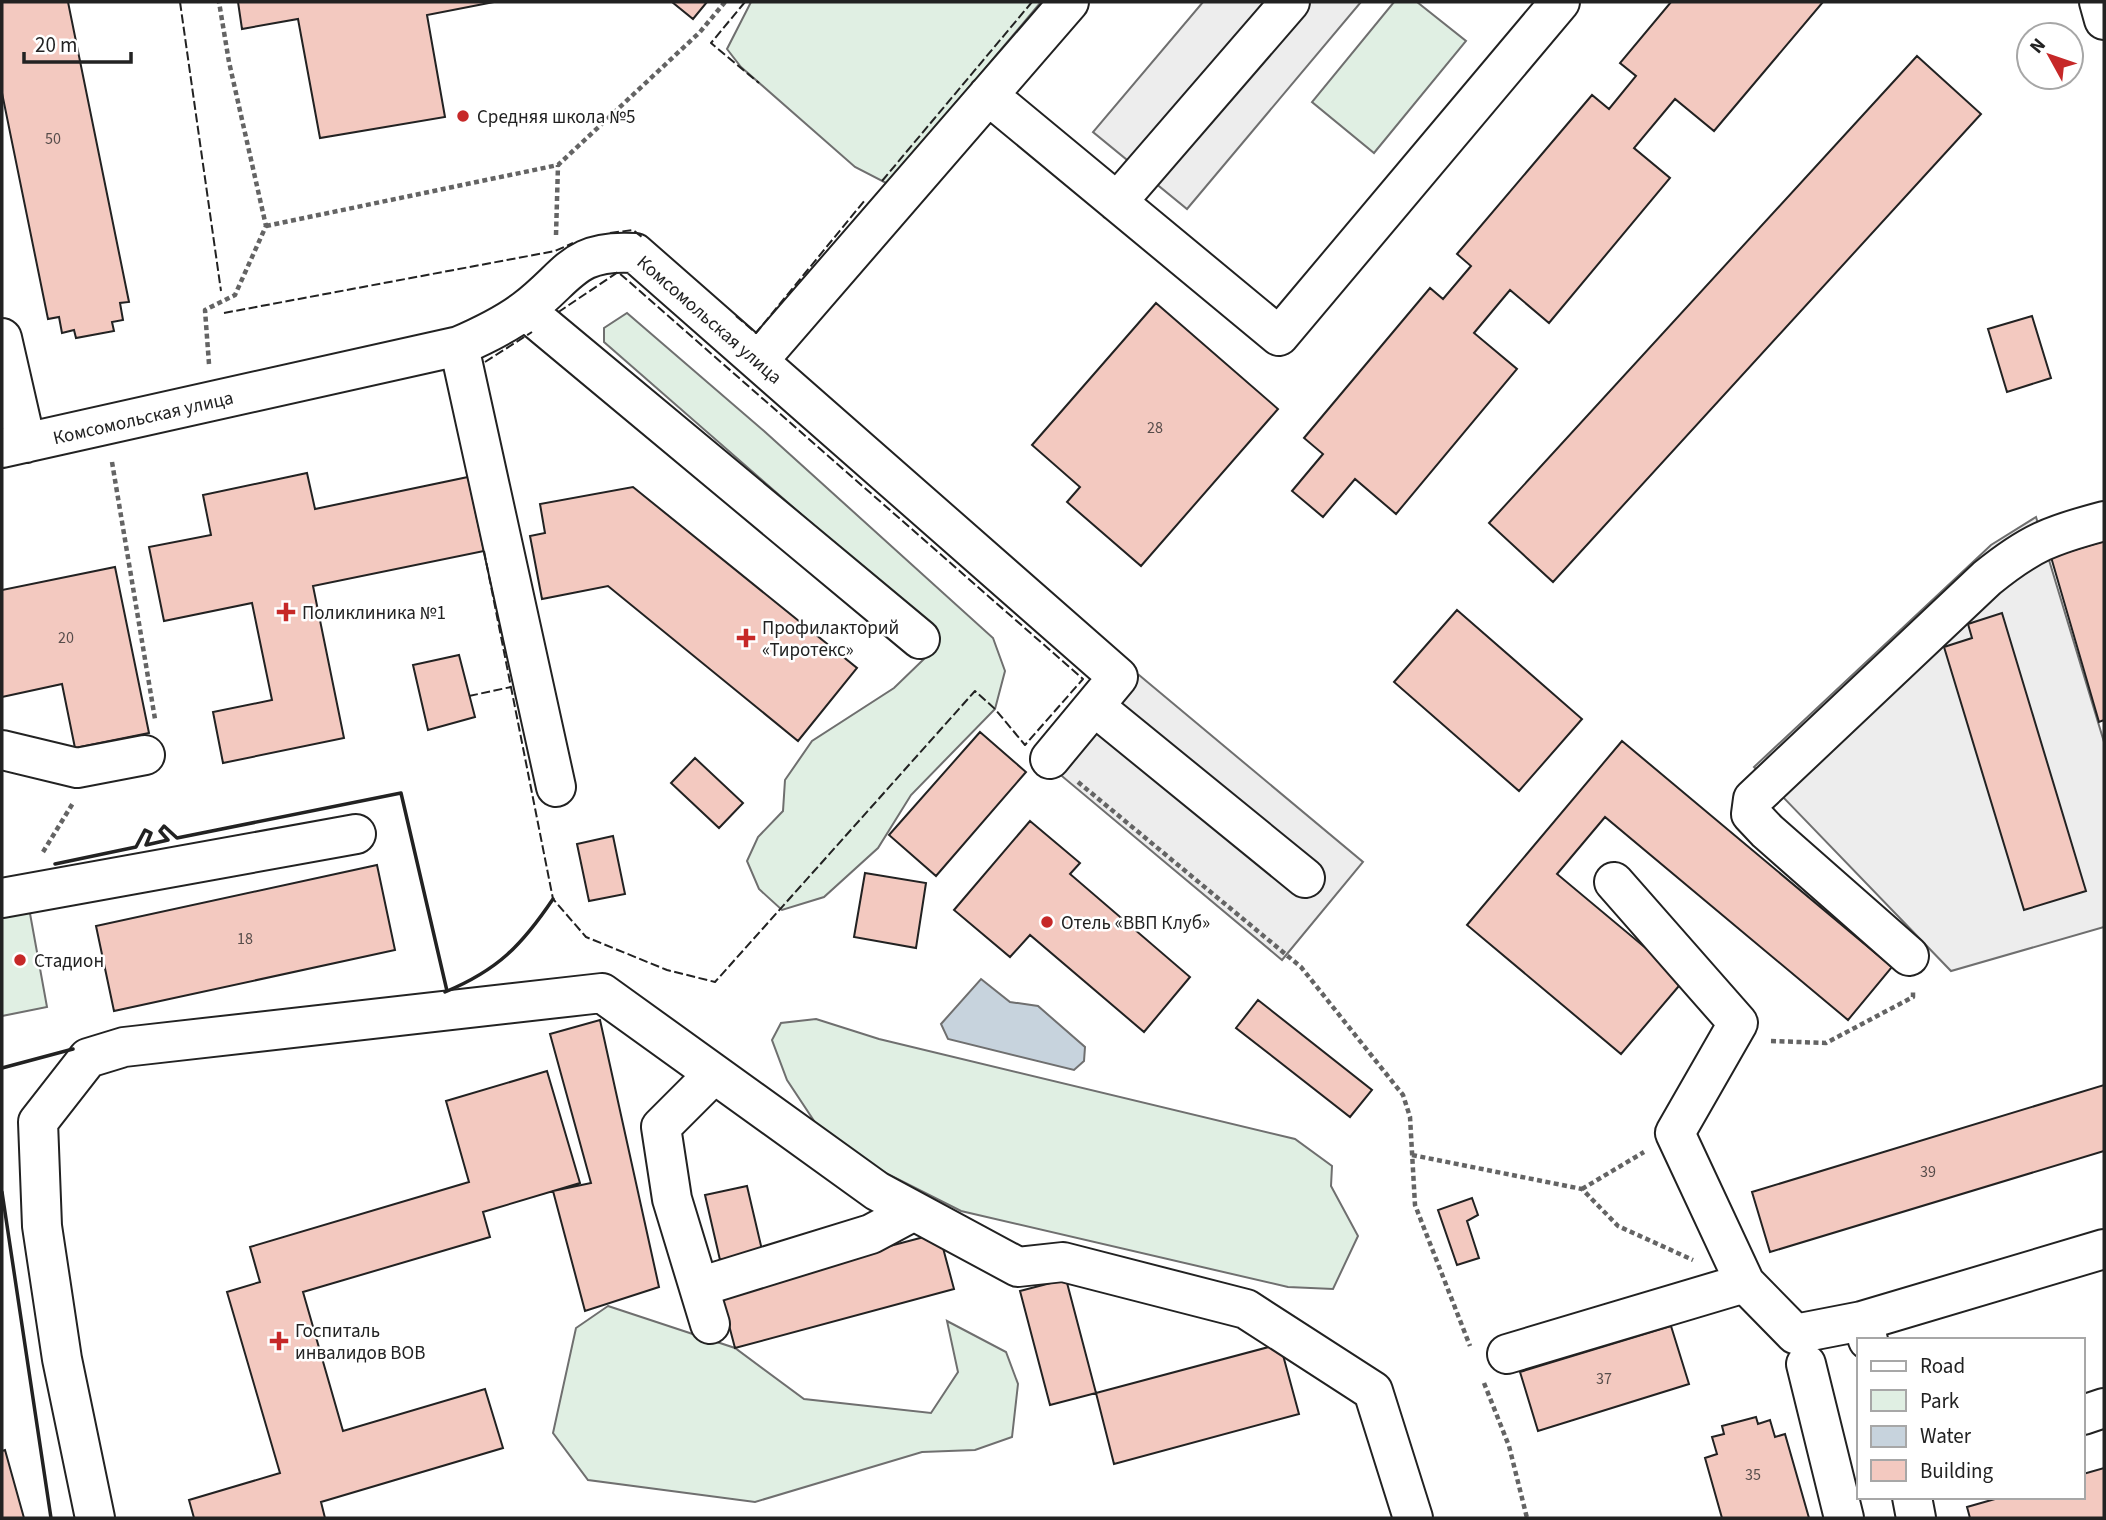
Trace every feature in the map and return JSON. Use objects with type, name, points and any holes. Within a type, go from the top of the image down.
[{"type":"street","points":[[758,361],[1069,2]]},
{"type":"street","points":[[1117,202],[1290,2]]},
{"type":"street","points":[[988,95],[1279,336],[1560,2]]},
{"type":"street","points":[[2099,2],[2104,20]]},
{"type":"street","name":"Комсомольская улица","points":[[14,445],[459,346],[492,331],[525,310],[579,261],[604,251],[635,253],[1118,677],[1050,759]]},
{"type":"street","points":[[525,310],[920,639]]},
{"type":"street","points":[[2,338],[14,445]]},
{"type":"street","points":[[459,346],[556,787]]},
{"type":"street","points":[[1909,956],[1767,831],[1751,814],[1753,799],[1987,578],[2024,548],[2062,532],[2104,521]]},
{"type":"street","points":[[1094,706],[1305,878]]},
{"type":"street","points":[[2,750],[77,768],[150,739]]},
{"type":"street","points":[[2,898],[356,834]]},
{"type":"street","points":[[1614,882],[1738,1023],[1675,1133],[1745,1283],[1795,1334],[1865,1330],[2104,1249]]},
{"type":"street","points":[[94,1518],[62,1359],[43,1226],[38,1122],[88,1058],[124,1047],[603,993],[877,1191],[1018,1267],[1063,1262],[1246,1309],[1373,1391],[1413,1518]]},
{"type":"street","points":[[710,1324],[672,1199],[661,1127],[714,1074]]},
{"type":"street","points":[[699,1287],[871,1234],[914,1211]]},
{"type":"street","points":[[1487,1360],[1745,1283]]},
{"type":"street","points":[[1806,1364],[1844,1518]]},
{"type":"street","points":[[2085,1414],[2104,1408]]},
{"type":"street","points":[[1912,1499],[1916,1518]]},
{"type":"path","points":[[209,375],[205,310],[236,295],[266,226],[229,62],[219,2]]},
{"type":"path","points":[[266,226],[558,165],[700,33],[725,2]]},
{"type":"path","points":[[555,239],[558,165]]},
{"type":"path","points":[[106,425],[150,739]]},
{"type":"path","points":[[1050,759],[1301,967],[1403,1095],[1410,1117],[1415,1205],[1487,1360],[1527,1518]]},
{"type":"path","points":[[44,847],[74,803]]},
{"type":"path","points":[[1728,1040],[1826,1043],[1913,997],[1909,956]]},
{"type":"path","points":[[1582,1189],[1675,1133]]},
{"type":"path","points":[[1412,1154],[1582,1189],[1618,1226],[1695,1260]]},
{"type":"green space","points":[[751,2],[1041,2],[888,184],[855,167],[741,67],[727,49]]},
{"type":"green space","points":[[1394,2],[1417,2],[1466,41],[1374,153],[1312,102]]},
{"type":"green space","points":[[627,313],[764,431],[993,638],[1005,671],[995,709],[911,795],[878,848],[824,897],[782,910],[759,889],[747,861],[758,837],[783,811],[785,780],[812,741],[894,688],[925,658],[928,625],[604,342],[604,328]]},
{"type":"green space","name":"Стадион","points":[[29,908],[47,1007],[2,1016],[2,913]]},
{"type":"green space","points":[[816,1019],[879,1039],[1295,1139],[1332,1166],[1331,1186],[1358,1236],[1333,1289],[1288,1287],[961,1211],[830,1145],[787,1080],[772,1040],[781,1023]]},
{"type":"green space","points":[[608,1306],[735,1348],[804,1399],[931,1413],[958,1372],[947,1321],[1006,1352],[1018,1384],[1012,1437],[975,1450],[922,1452],[755,1502],[588,1480],[553,1433],[576,1328]]},
{"type":"shaded area","points":[[1203,2],[1361,2],[1187,209],[1093,132]]},
{"type":"shaded area","points":[[2036,517],[2104,742],[2104,927],[1951,971],[1754,767],[1991,545]]},
{"type":"shaded area","points":[[1139,675],[1363,862],[1282,960],[1057,772]]},
{"type":"water","points":[[981,979],[1010,1002],[1038,1006],[1085,1047],[1084,1061],[1074,1070],[948,1039],[941,1024]]},
{"type":"building","points":[[2,2],[68,2],[129,302],[120,303],[123,320],[112,322],[114,331],[76,338],[74,330],[62,333],[59,317],[48,319],[2,93]]},
{"type":"building","points":[[238,2],[494,2],[427,15],[445,117],[320,138],[298,19],[242,29]]},
{"type":"building","points":[[672,2],[707,2],[693,19]]},
{"type":"building","points":[[1671,2],[1823,2],[1714,131],[1675,99],[1634,148],[1670,178],[1549,323],[1510,290],[1474,333],[1517,369],[1396,514],[1355,479],[1323,517],[1292,491],[1323,454],[1304,438],[1430,288],[1443,299],[1471,266],[1457,254],[1592,95],[1609,109],[1636,76],[1620,63]]},
{"type":"building","points":[[1917,56],[1981,114],[1553,582],[1489,523]]},
{"type":"building","points":[[1156,303],[1278,409],[1141,566],[1067,502],[1080,487],[1032,445]]},
{"type":"building","points":[[2032,316],[2051,378],[2007,392],[1988,329]]},
{"type":"building","name":"Поликлиника №1","points":[[307,473],[315,509],[468,477],[484,551],[313,586],[344,738],[223,763],[213,712],[272,700],[252,603],[164,621],[149,547],[211,535],[203,495]]},
{"type":"building","name":"Профилакторий «Тиротекс»","points":[[633,487],[857,668],[798,741],[608,586],[542,599],[530,536],[545,533],[540,504]]},
{"type":"building","points":[[2104,541],[2104,720],[2099,722],[2051,557]]},
{"type":"building","points":[[115,567],[149,733],[75,748],[62,684],[2,697],[2,590]]},
{"type":"building","points":[[1457,610],[1582,719],[1519,791],[1394,682]]},
{"type":"building","points":[[2002,613],[2086,891],[2024,910],[1944,647],[1972,638],[1968,624]]},
{"type":"building","points":[[459,655],[475,717],[428,730],[413,665]]},
{"type":"building","points":[[980,732],[1026,772],[936,876],[889,835]]},
{"type":"building","points":[[1622,741],[1892,967],[1848,1020],[1605,817],[1557,874],[1684,980],[1621,1054],[1467,925]]},
{"type":"building","points":[[695,758],[743,803],[719,828],[671,783]]},
{"type":"building","name":"Отель «ВВП Клуб»","points":[[1030,821],[1080,863],[1070,874],[1190,977],[1144,1032],[1030,935],[1010,957],[954,910]]},
{"type":"building","points":[[613,836],[625,894],[589,901],[577,844]]},
{"type":"building","points":[[377,865],[395,950],[114,1011],[96,926]]},
{"type":"building","points":[[865,873],[926,883],[916,948],[854,937]]},
{"type":"building","points":[[1258,1000],[1372,1090],[1350,1117],[1236,1028]]},
{"type":"building","points":[[600,1020],[659,1287],[585,1311],[553,1191],[591,1183],[550,1034]]},
{"type":"building","name":"Госпиталь инвалидов ВОВ","points":[[547,1071],[580,1183],[483,1212],[490,1237],[303,1292],[343,1431],[485,1389],[503,1448],[321,1502],[325,1518],[194,1518],[189,1500],[280,1473],[227,1292],[260,1282],[250,1247],[469,1182],[446,1101]]},
{"type":"building","points":[[2104,1085],[2104,1151],[1770,1252],[1752,1192]]},
{"type":"building","points":[[747,1186],[762,1250],[720,1260],[705,1195]]},
{"type":"building","points":[[1472,1198],[1478,1215],[1467,1221],[1479,1258],[1457,1265],[1438,1210]]},
{"type":"building","points":[[939,1233],[954,1289],[735,1348],[720,1291]]},
{"type":"building","points":[[1066,1279],[1096,1393],[1050,1405],[1020,1291]]},
{"type":"building","points":[[1671,1326],[1689,1384],[1538,1431],[1520,1372]]},
{"type":"building","points":[[1280,1344],[1299,1414],[1114,1464],[1096,1393]]},
{"type":"building","points":[[1756,1417],[1758,1424],[1770,1420],[1775,1437],[1785,1434],[1809,1518],[1722,1518],[1705,1458],[1717,1454],[1712,1437],[1724,1434],[1722,1426]]},
{"type":"building","points":[[5,1450],[24,1518],[2,1518],[2,1451]]},
{"type":"building","points":[[2104,1468],[2104,1518],[1970,1518],[1967,1507],[1995,1499],[2085,1499],[2085,1473]]},
{"type":"fence","points":[[180,2],[221,291]]},
{"type":"fence","points":[[745,2],[711,43],[759,83]]},
{"type":"fence","points":[[882,181],[1032,2]]},
{"type":"fence","points":[[736,316],[756,333],[865,200]]},
{"type":"fence","points":[[610,233],[633,230],[642,237]]},
{"type":"fence","points":[[224,313],[555,251],[573,243]]},
{"type":"fence","points":[[484,551],[553,899],[586,937],[667,970],[715,982],[975,691],[995,709],[1025,745],[1083,679],[618,272],[557,313]]},
{"type":"fence","points":[[485,362],[532,332]]},
{"type":"fence","points":[[469,696],[511,687]]},
{"type":"wall","points":[[55,864],[136,847],[145,830],[151,833],[146,845],[168,840],[160,831],[164,826],[177,838],[401,793],[447,991]]},
{"type":"wall","points":[[445,992],[480,975],[507,954],[530,930],[553,899]]},
{"type":"wall","points":[[2,1068],[73,1049]]},
{"type":"wall","points":[[2,1192],[51,1518]]},
{"type":"place","name":"Средняя школа №5","points":[[463,116]]},
{"type":"place","name":"Поликлиника №1","points":[[286,612]]},
{"type":"place","name":"Профилакторий «Тиротекс»","points":[[746,638]]},
{"type":"place","name":"Отель «ВВП Клуб»","points":[[1047,922]]},
{"type":"place","name":"Стадион","points":[[20,960]]},
{"type":"place","name":"Госпиталь инвалидов ВОВ","points":[[279,1341]]}]
